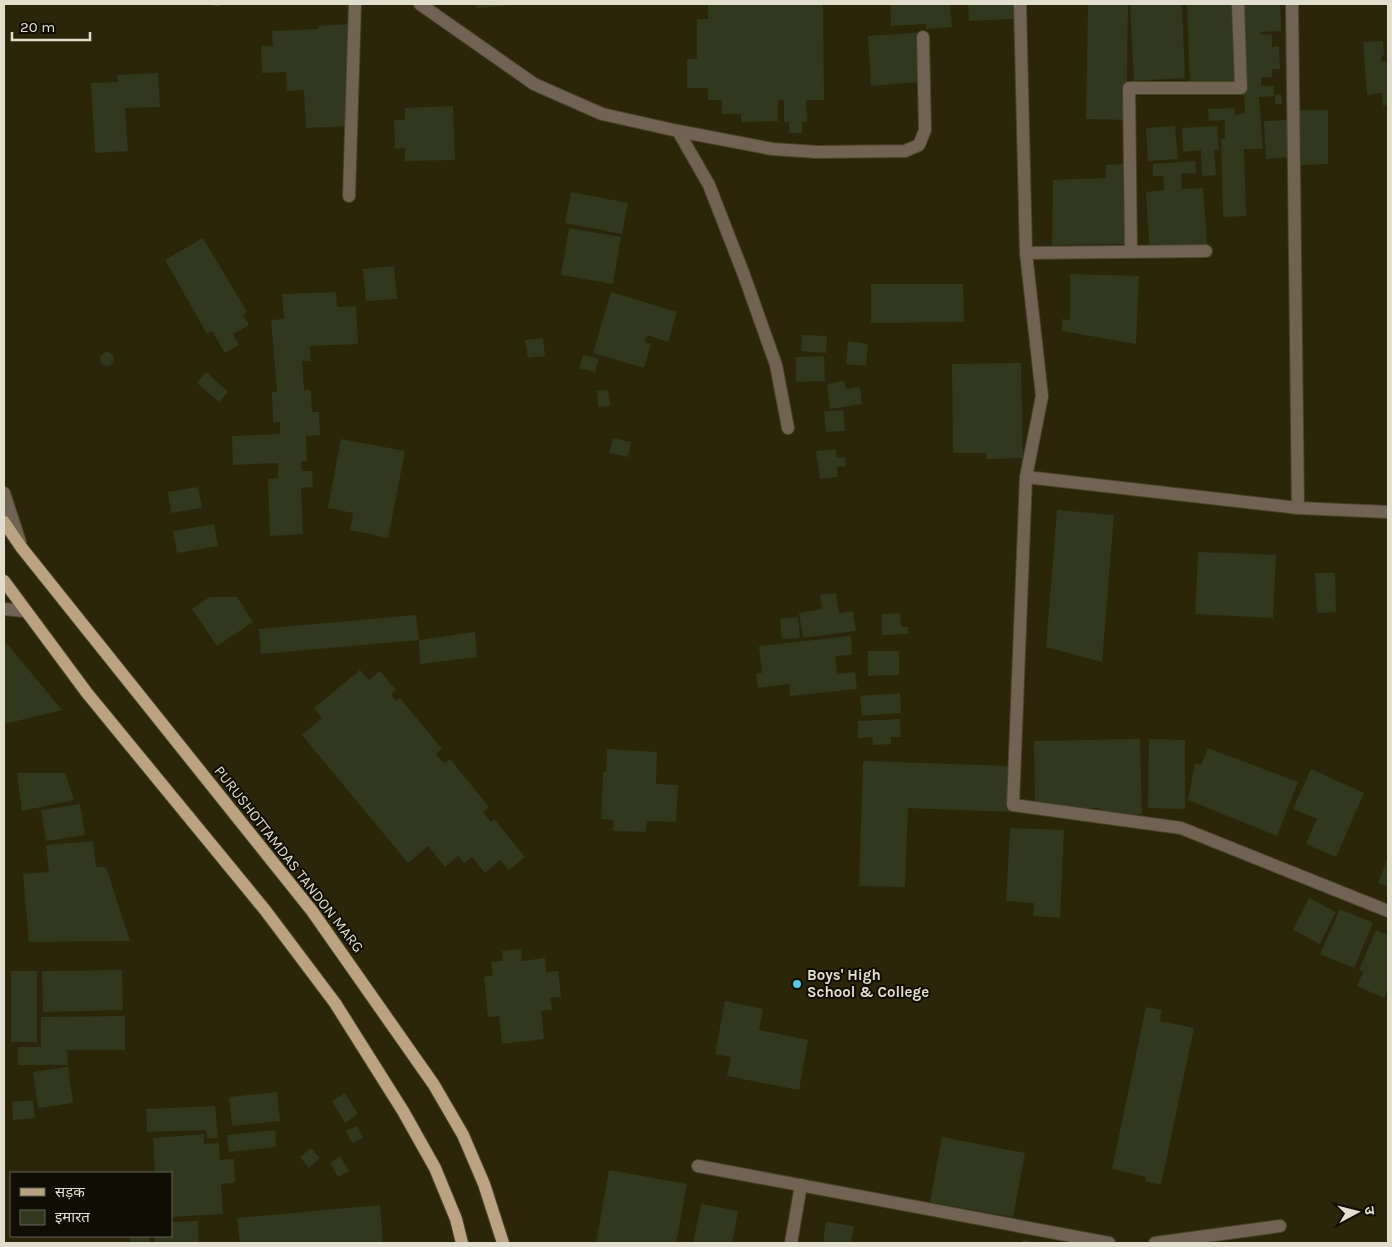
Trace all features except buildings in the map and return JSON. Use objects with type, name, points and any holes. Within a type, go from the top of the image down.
[{"type":"main road","name":"PURUSHOTTAMDAS TANDON MARG","points":[[4,522],[21,547],[312,911],[434,1085],[463,1135],[484,1184],[503,1243]]},
{"type":"main road","points":[[4,581],[24,611],[87,693],[265,910],[335,1003],[403,1111],[435,1168],[456,1219],[462,1243]]},
{"type":"street","points":[[349,196],[355,4]]},
{"type":"street","points":[[420,4],[534,84],[602,114],[678,132],[772,148],[818,152],[906,151],[918,145],[925,130],[923,38]]},
{"type":"street","points":[[1020,4],[1026,253],[1042,396],[1026,477],[1013,805],[1181,828],[1388,911]]},
{"type":"street","points":[[1132,252],[1129,88],[1241,88],[1238,4]]},
{"type":"street","points":[[1292,4],[1298,508]]},
{"type":"street","points":[[678,132],[709,185],[744,275],[776,365],[788,428]]},
{"type":"street","points":[[1026,253],[1206,251]]},
{"type":"street","points":[[1026,477],[1298,508],[1388,512]]},
{"type":"street","points":[[4,492],[21,547]]},
{"type":"street","points":[[4,609],[24,611]]},
{"type":"street","points":[[698,1166],[1109,1243]]},
{"type":"street","points":[[791,1243],[801,1185]]},
{"type":"street","points":[[1155,1243],[1280,1226]]},
{"type":"place","name":"Boys' High School & College","points":[[797,984]]}]
